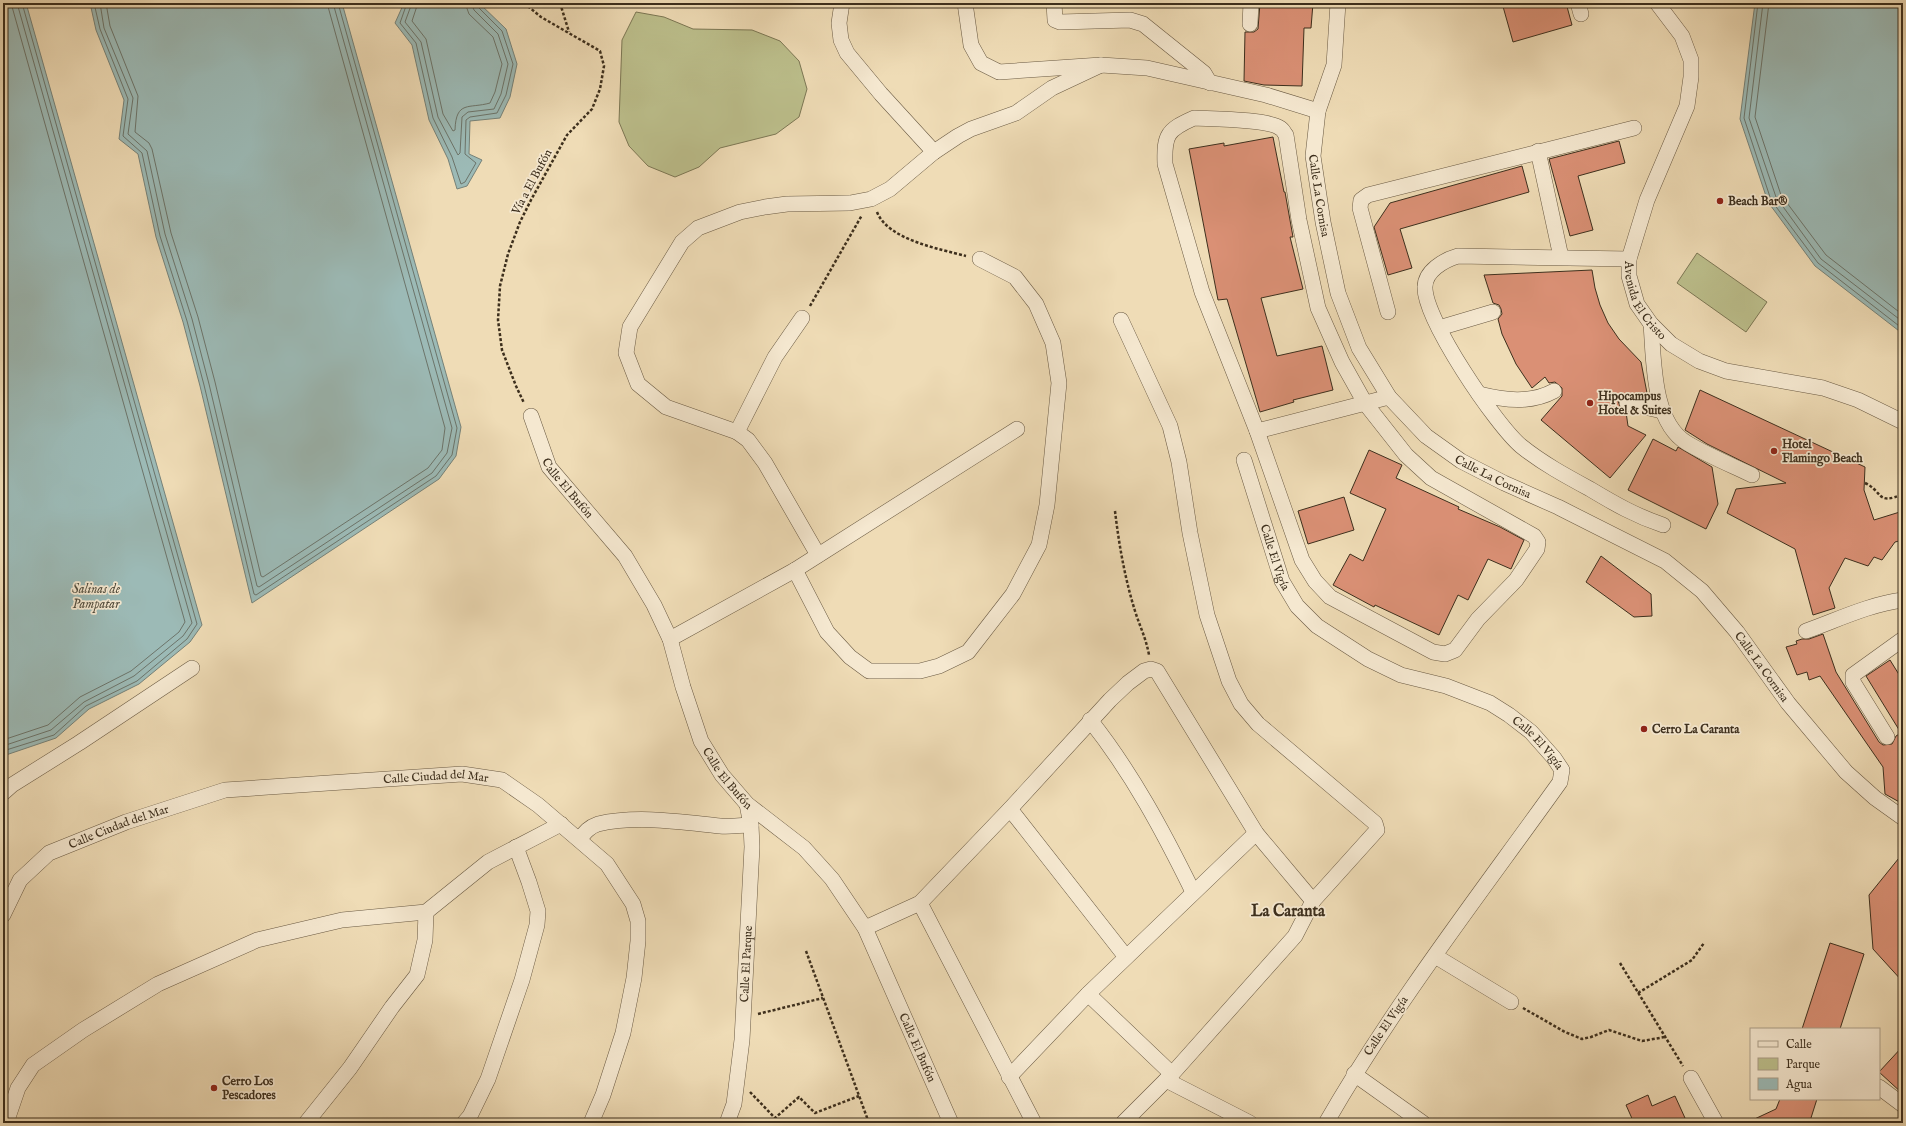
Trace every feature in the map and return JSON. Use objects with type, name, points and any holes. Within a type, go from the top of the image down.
[{"type":"street","points":[[842,3],[839,23],[841,40],[847,53],[881,94],[934,152]]},
{"type":"street","points":[[965,3],[971,46],[981,63],[999,72],[1101,65],[1146,68],[1266,95],[1318,111]]},
{"type":"street","points":[[1054,3],[1055,20],[1060,22],[1130,20],[1143,24],[1204,73],[1210,83]]},
{"type":"street","points":[[1250,3],[1250,24]]},
{"type":"street","name":"Calle La Cornisa","points":[[1338,3],[1334,65],[1318,111],[1313,156],[1338,293],[1359,348],[1389,397],[1426,436],[1461,461],[1558,507],[1665,561],[1702,591],[1737,632],[1788,703],[1846,772],[1875,798],[1903,818]]},
{"type":"street","name":"Avenida El Cristo","points":[[1657,3],[1682,36],[1691,60],[1691,77],[1687,106],[1647,200],[1629,258],[1629,276],[1637,304],[1651,324],[1671,344],[1699,361],[1726,371],[1823,388],[1858,400],[1903,422]]},
{"type":"street","points":[[818,555],[765,463],[748,440],[737,432],[666,407],[638,384],[626,353],[630,327],[682,242],[698,228],[740,212],[765,207],[787,204],[850,203],[871,199],[890,189],[934,152],[958,136],[971,129],[1016,113],[1052,88],[1101,65]]},
{"type":"street","points":[[1194,118],[1229,119],[1272,125],[1281,128],[1286,135],[1299,220],[1318,308],[1342,362],[1365,403],[1406,455],[1431,478],[1534,536],[1538,542],[1537,549],[1516,580],[1478,619],[1455,650],[1446,654],[1433,652],[1330,597],[1315,581],[1302,560],[1257,431],[1202,292],[1165,164],[1164,145],[1174,127],[1194,118]]},
{"type":"street","points":[[1388,312],[1360,208],[1361,200],[1368,195],[1634,128]]},
{"type":"street","points":[[1538,151],[1561,257]]},
{"type":"street","points":[[1629,258],[1458,256],[1441,263],[1429,275],[1425,286],[1426,297],[1439,328],[1467,377],[1493,413],[1520,445],[1545,464],[1640,518],[1664,525]]},
{"type":"street","points":[[795,570],[827,632],[850,657],[869,671],[920,672],[939,666],[968,652],[1013,594],[1039,545],[1047,505],[1058,383],[1053,343],[1036,304],[1015,277],[980,259]]},
{"type":"street","points":[[1439,328],[1493,312]]},
{"type":"street","points":[[737,432],[775,357],[802,318]]},
{"type":"street","points":[[1121,320],[1170,426],[1179,462],[1190,533],[1206,615],[1229,681],[1241,704],[1258,724],[1376,823],[1377,826],[1377,830],[1313,901],[1295,936],[1169,1077],[1123,1123]]},
{"type":"street","points":[[1651,324],[1655,367],[1662,411],[1667,423],[1686,442],[1752,475]]},
{"type":"street","points":[[1479,394],[1506,400],[1528,399],[1546,395],[1554,391]]},
{"type":"street","points":[[1257,431],[1389,397]]},
{"type":"street","points":[[1627,403],[1662,411]]},
{"type":"street","name":"Calle El Bufón","points":[[531,416],[549,467],[625,556],[640,580],[670,639],[683,687],[701,741],[722,776],[747,804],[804,848],[832,879],[865,928],[951,1123]]},
{"type":"street","points":[[670,639],[795,570],[1017,429]]},
{"type":"street","name":"Calle El Vigía","points":[[1244,460],[1282,581],[1297,606],[1317,626],[1368,659],[1400,675],[1446,686],[1483,700],[1509,715],[1531,732],[1554,758],[1562,770],[1560,782],[1396,1010],[1354,1074],[1326,1123]]},
{"type":"street","points":[[1806,631],[1868,609],[1890,602],[1903,600]]},
{"type":"street","points":[[1887,737],[1852,678],[1853,675],[1903,639]]},
{"type":"street","points":[[3,793],[12,785],[79,743],[192,668]]},
{"type":"street","points":[[865,928],[920,902],[1010,809],[1090,720],[1128,682],[1151,669],[1156,671],[1256,833],[1313,901]]},
{"type":"street","points":[[1090,720],[1133,781],[1154,815],[1193,892]]},
{"type":"street","name":"Calle Ciudad del Mar","points":[[3,914],[20,880],[49,853],[126,822],[225,790],[462,774],[502,780],[580,839],[607,864],[633,904],[638,921],[638,941],[634,978],[624,1034],[603,1095],[591,1123]]},
{"type":"street","name":"Calle El Parque","points":[[727,1123],[734,1104],[743,1018],[752,847],[751,825],[747,804]]},
{"type":"street","points":[[1010,809],[1126,957]]},
{"type":"street","points":[[580,839],[586,830],[598,824],[630,821],[699,823],[722,826],[751,825]]},
{"type":"street","points":[[6,1123],[18,1088],[33,1065],[83,1030],[158,984],[257,940],[342,920],[426,912],[488,862],[561,824]]},
{"type":"street","points":[[1009,1077],[1088,994],[1256,833]]},
{"type":"street","points":[[464,1123],[470,1116],[488,1079],[522,980],[537,925],[538,911],[516,847]]},
{"type":"street","points":[[920,902],[1034,1123]]},
{"type":"street","points":[[306,1123],[350,1068],[392,1007],[417,975],[425,940],[426,912]]},
{"type":"street","points":[[1435,956],[1511,1002]]},
{"type":"street","points":[[1088,994],[1169,1077],[1250,1123]]},
{"type":"street","points":[[1354,1074],[1423,1123]]},
{"type":"street","points":[[1691,1078],[1716,1123]]},
{"type":"street","points":[[1880,1088],[1903,1105]]},
{"type":"path","name":"Vía a El Bufón","points":[[524,3],[541,16],[600,52],[604,66],[600,89],[592,109],[567,135],[520,222],[508,254],[500,286],[498,320],[502,350],[516,386],[531,416]]},
{"type":"path","points":[[560,3],[569,32]]},
{"type":"path","points":[[871,199],[880,219],[895,232],[930,247],[980,259]]},
{"type":"path","points":[[802,318],[871,199]]},
{"type":"path","points":[[1865,483],[1870,485],[1879,497],[1888,499],[1903,494]]},
{"type":"path","points":[[1115,512],[1118,536],[1135,612],[1145,637],[1151,669]]},
{"type":"path","points":[[1638,993],[1692,960],[1704,942]]},
{"type":"path","points":[[806,951],[869,1123]]},
{"type":"path","points":[[1620,963],[1691,1078]]},
{"type":"path","points":[[743,1018],[823,998]]},
{"type":"path","points":[[1511,1002],[1565,1032],[1582,1038],[1591,1037],[1609,1030],[1642,1041],[1665,1037]]},
{"type":"path","points":[[737,1079],[775,1118],[799,1097],[815,1113],[859,1096]]},
{"type":"green space","points":[[636,12],[664,17],[693,29],[752,30],[780,41],[799,61],[807,89],[799,117],[776,134],[720,148],[699,167],[675,177],[648,166],[629,146],[619,122],[622,40]]},
{"type":"green space","points":[[1697,253],[1767,302],[1746,332],[1677,283]]},
{"type":"water","name":"Salinas de Pampatar","points":[[3,3],[26,3],[202,625],[190,642],[139,684],[89,709],[56,738],[3,756]]},
{"type":"water","points":[[90,3],[342,3],[461,427],[456,456],[439,479],[252,603],[200,386],[183,322],[156,237],[138,154],[119,139],[124,100],[96,30]]},
{"type":"water","points":[[404,3],[479,3],[506,29],[517,64],[510,97],[500,118],[470,121],[469,154],[482,160],[467,186],[457,189],[448,159],[429,120],[412,45],[395,23]]},
{"type":"water","points":[[1755,3],[1903,3],[1903,334],[1815,266],[1768,202],[1740,119]]},
{"type":"building","points":[[1260,3],[1313,3],[1311,28],[1304,28],[1302,86],[1264,85],[1244,81],[1245,32],[1254,32],[1258,29]]},
{"type":"building","points":[[1502,3],[1566,3],[1572,25],[1513,42]]},
{"type":"building","points":[[1273,137],[1293,237],[1290,237],[1303,289],[1261,298],[1277,356],[1322,346],[1333,390],[1293,400],[1294,402],[1260,412],[1227,299],[1218,300],[1189,149],[1224,143],[1224,146]]},
{"type":"building","points":[[1619,141],[1625,163],[1578,176],[1593,230],[1570,236],[1549,159]]},
{"type":"building","points":[[1522,166],[1529,192],[1400,229],[1412,268],[1388,275],[1374,227],[1390,203]]},
{"type":"building","name":"Hipocampus Hotel & Suites","points":[[1592,270],[1600,305],[1608,323],[1619,339],[1641,362],[1647,393],[1623,394],[1618,401],[1621,409],[1626,412],[1628,426],[1646,435],[1610,478],[1541,420],[1562,396],[1562,388],[1555,382],[1549,383],[1545,377],[1532,388],[1516,364],[1502,334],[1498,319],[1502,314],[1501,309],[1499,305],[1493,303],[1484,275]]},
{"type":"building","name":"Hotel Flamingo Beach","points":[[1700,390],[1865,467],[1864,490],[1874,520],[1903,511],[1903,540],[1895,542],[1882,560],[1874,557],[1868,566],[1845,558],[1829,588],[1835,608],[1813,615],[1795,549],[1727,513],[1736,489],[1786,483],[1707,444],[1685,430]]},
{"type":"building","points":[[1653,439],[1676,451],[1678,447],[1712,467],[1718,504],[1706,529],[1628,490]]},
{"type":"building","points":[[1369,450],[1402,465],[1396,478],[1459,507],[1458,509],[1500,527],[1524,540],[1511,569],[1488,559],[1468,600],[1458,595],[1439,635],[1375,605],[1374,607],[1333,585],[1350,554],[1363,561],[1386,509],[1350,493]]},
{"type":"building","points":[[1344,497],[1354,530],[1308,544],[1298,511]]},
{"type":"building","points":[[1601,556],[1651,594],[1652,616],[1634,617],[1586,582]]},
{"type":"building","points":[[1823,634],[1836,672],[1879,742],[1883,745],[1892,744],[1896,736],[1901,733],[1866,676],[1890,660],[1903,681],[1903,804],[1885,794],[1883,767],[1820,676],[1809,680],[1807,672],[1797,675],[1786,647],[1797,644],[1796,641],[1809,639]]},
{"type":"building","points":[[1903,853],[1903,900],[1899,905],[1903,939],[1903,982],[1873,949],[1869,895]]},
{"type":"building","points":[[1830,943],[1864,954],[1840,1028],[1802,1028]]},
{"type":"building","points":[[1903,1046],[1903,1094],[1880,1073],[1880,1071]]},
{"type":"building","points":[[1648,1095],[1652,1106],[1675,1096],[1685,1118],[1674,1123],[1634,1123],[1626,1105]]},
{"type":"building","points":[[1780,1100],[1817,1100],[1810,1121],[1805,1123],[1746,1123],[1776,1109]]},
{"type":"place","name":"Beach Bar®","points":[[1720,201]]},
{"type":"place","name":"Hipocampus Hotel & Suites","points":[[1590,403]]},
{"type":"place","name":"Hotel Flamingo Beach","points":[[1774,451]]},
{"type":"place","name":"Cerro La Caranta","points":[[1644,729]]},
{"type":"place","name":"Cerro Los Pescadores","points":[[214,1088]]},
{"type":"district","name":"La Caranta","points":[[1288,912]]}]
